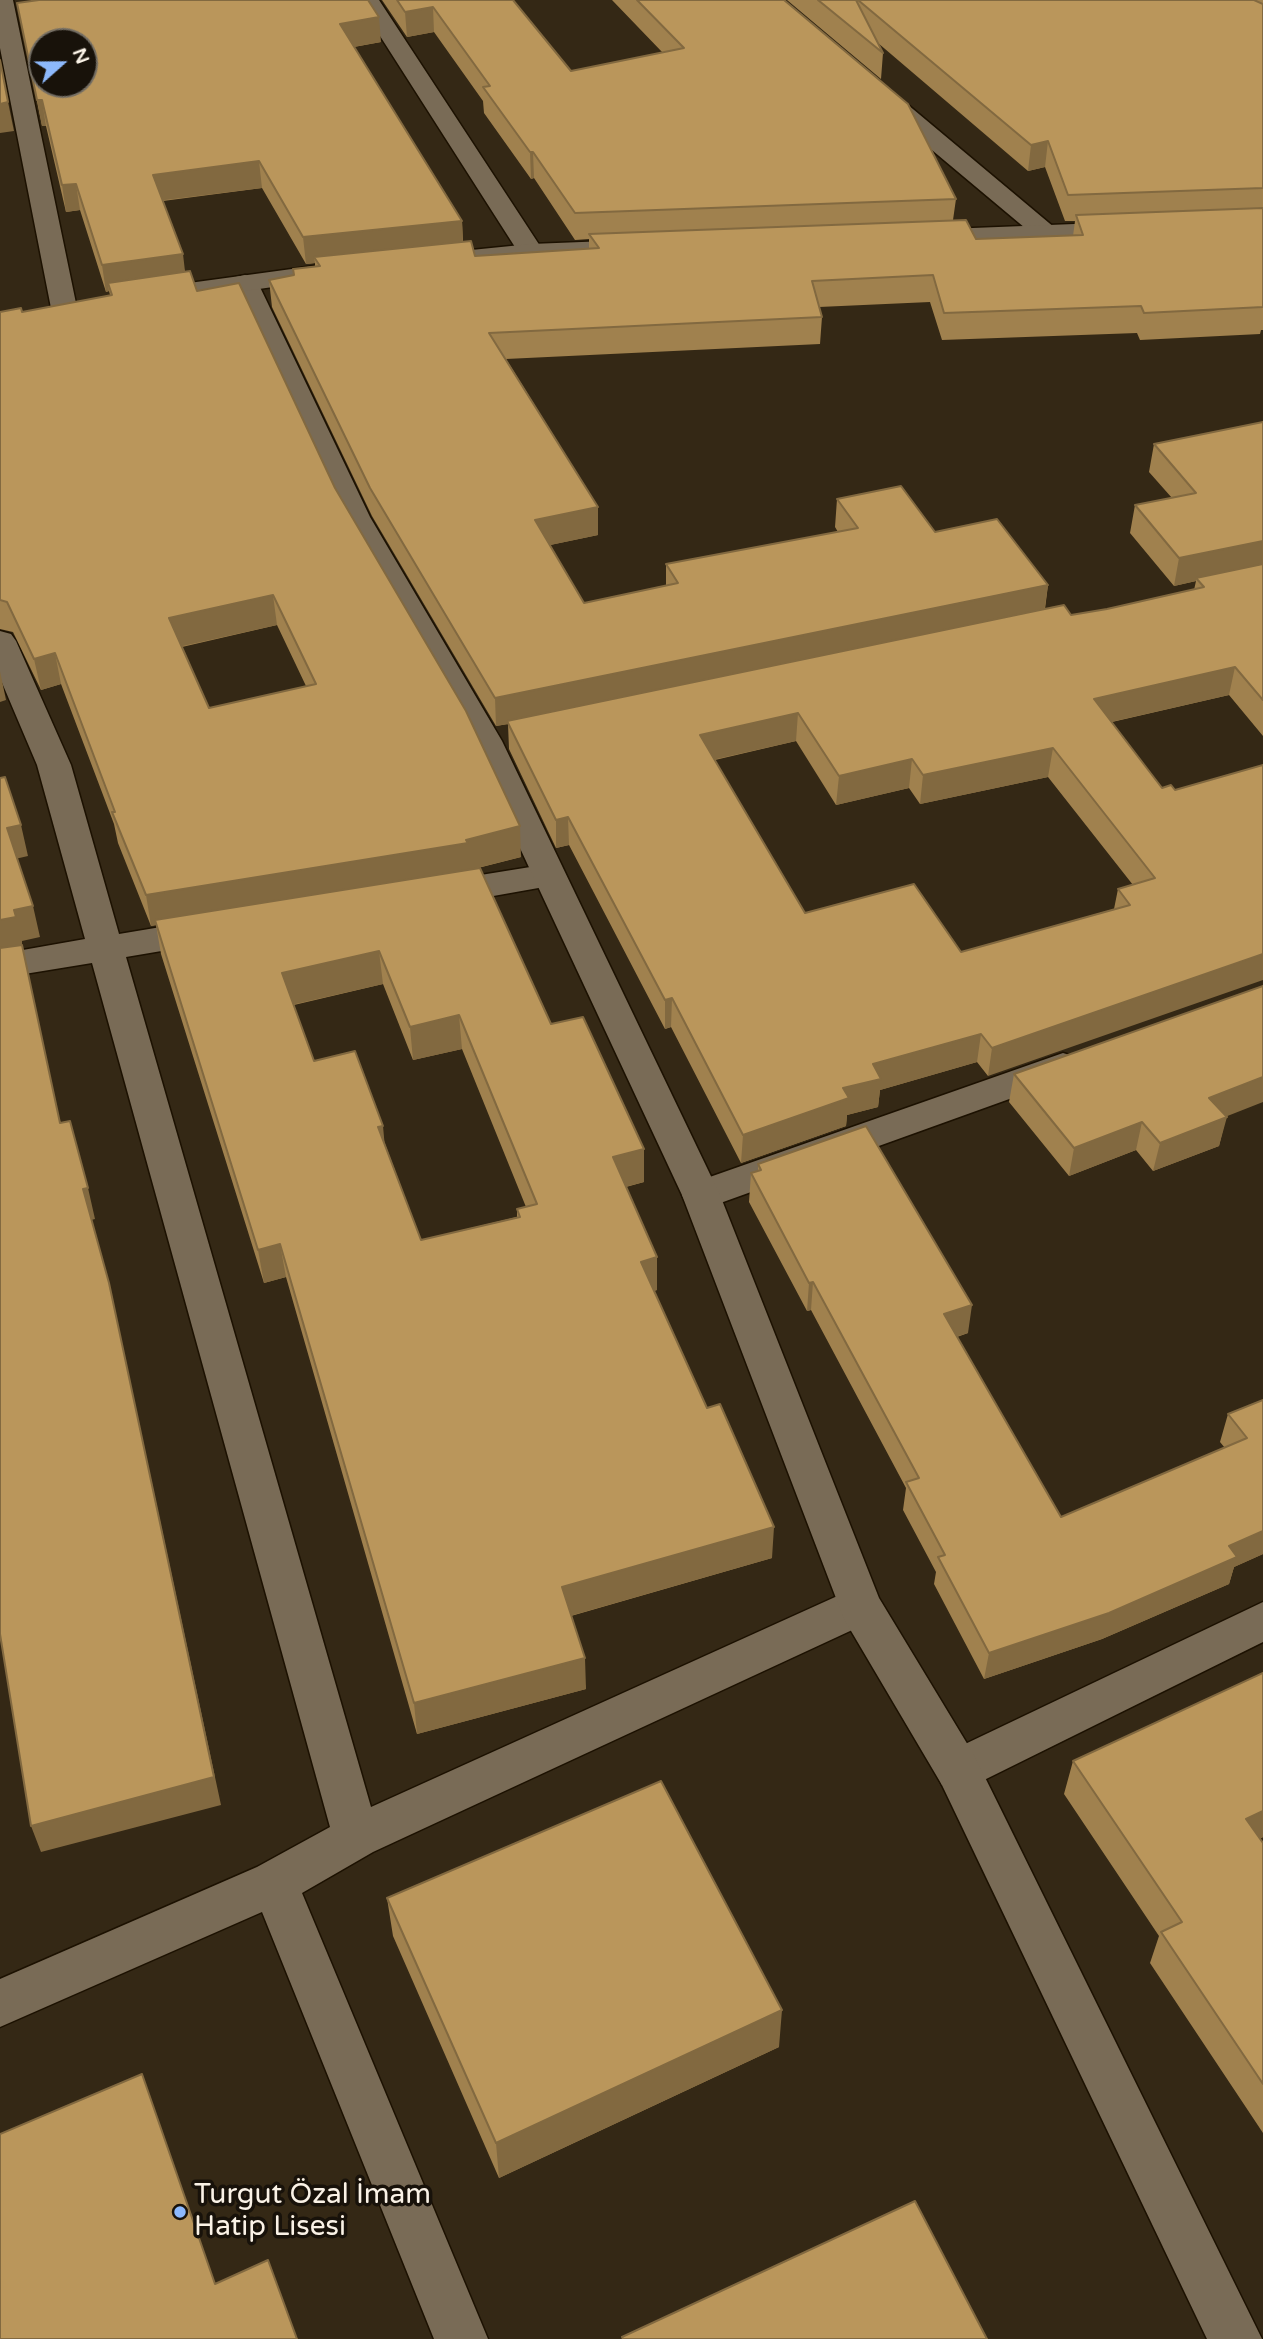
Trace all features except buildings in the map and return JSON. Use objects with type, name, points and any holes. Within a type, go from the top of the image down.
[{"type":"street","points":[[2,0],[77,306],[351,269]]},
{"type":"street","points":[[368,0],[531,252]]},
{"type":"street","points":[[865,81],[1046,233]]},
{"type":"street","points":[[897,239],[1155,229]]},
{"type":"street","points":[[434,261],[531,252],[626,249]]},
{"type":"street","points":[[245,283],[355,517],[500,738],[549,876],[701,1195],[860,1606],[958,1770],[1235,2339]]},
{"type":"street","points":[[0,641],[54,765],[356,1837]]},
{"type":"street","points":[[402,900],[549,876]]},
{"type":"street","points":[[0,966],[241,926]]},
{"type":"street","points":[[701,1195],[1093,1056]]},
{"type":"street","points":[[0,2003],[274,1883],[356,1837],[860,1606]]},
{"type":"street","points":[[958,1770],[1263,1621]]},
{"type":"street","points":[[274,1883],[461,2339]]},
{"type":"place","name":"Turgut Özal İmam Hatip Lisesi","points":[[180,2212]]}]
